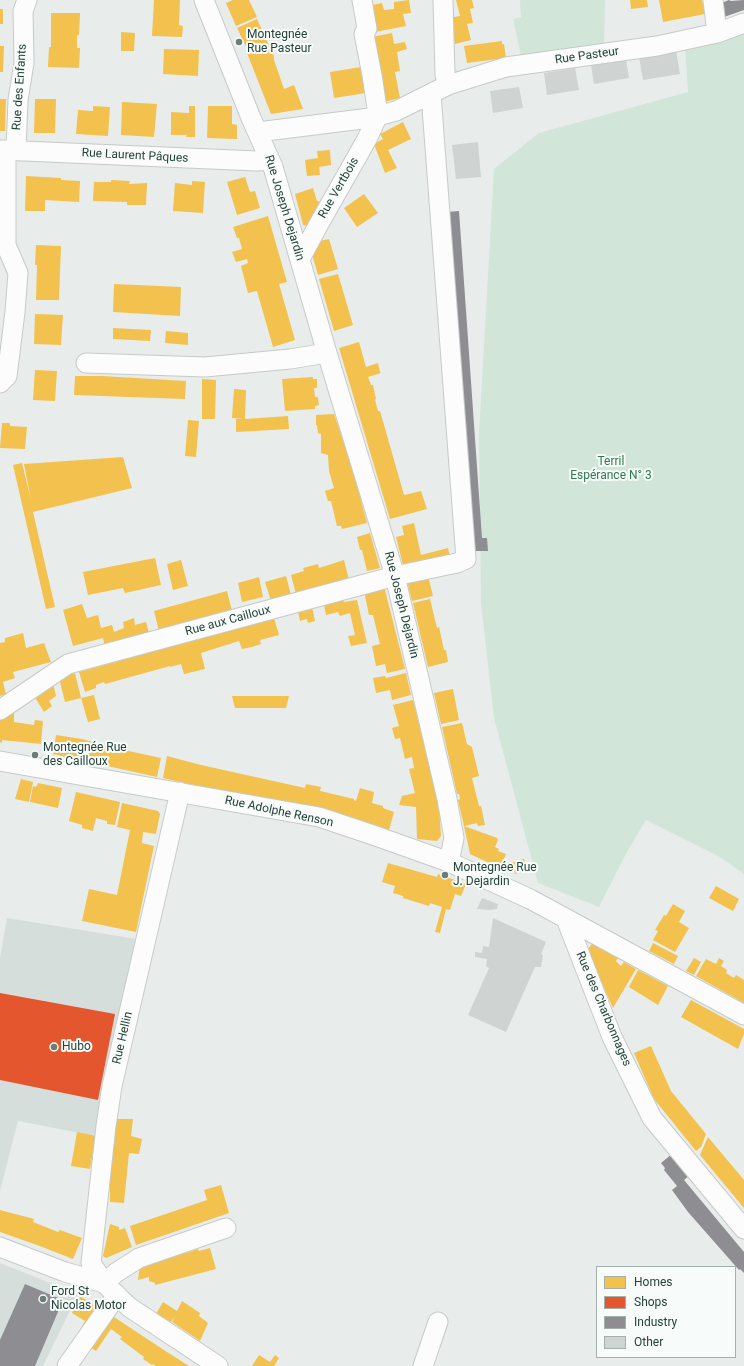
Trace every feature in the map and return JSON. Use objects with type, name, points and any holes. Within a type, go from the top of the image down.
[{"type":"street","name":"Rue des Enfants","points":[[0,383],[7,376],[18,273],[6,244],[7,150],[18,100],[24,63],[23,10],[27,0]]},
{"type":"street","name":"Rue Joseph Dejardin","points":[[204,0],[270,160],[395,576],[447,799],[454,838],[449,862]]},
{"type":"street","points":[[362,0],[367,29],[364,34],[378,116]]},
{"type":"street","points":[[443,0],[444,75],[448,85]]},
{"type":"street","points":[[713,0],[717,33]]},
{"type":"street","name":"Rue Pasteur","points":[[431,94],[448,85],[506,67],[657,46],[717,33],[744,23]]},
{"type":"street","points":[[258,132],[370,118],[396,111],[431,94]]},
{"type":"street","name":"Rue aux Cailloux","points":[[0,710],[68,664],[395,576],[458,563],[466,559],[431,94]]},
{"type":"street","name":"Rue Vertbois","points":[[300,260],[367,139],[378,116]]},
{"type":"street","name":"Rue Laurent Pâques","points":[[7,150],[249,161],[270,160]]},
{"type":"street","points":[[86,363],[205,367],[290,359],[327,353]]},
{"type":"street","name":"Rue Adolphe Renson","points":[[0,760],[320,817],[449,862],[530,899],[744,1015]]},
{"type":"street","name":"Rue Hellin","points":[[111,1289],[91,1263],[106,1126],[112,1086],[180,792]]},
{"type":"street","name":"Rue des Charbonnages","points":[[566,919],[612,1037],[652,1118],[744,1229]]},
{"type":"street","points":[[67,1366],[111,1289],[117,1272],[139,1258],[226,1228]]},
{"type":"street","points":[[0,1246],[111,1289],[129,1307],[218,1366]]},
{"type":"street","points":[[423,1366],[438,1322]]},
{"type":"shaded area","points":[[7,918],[137,939],[95,1136],[18,1121],[0,1191],[0,958]]},
{"type":"shaded area","points":[[0,1263],[78,1294],[43,1366],[0,1366]]},
{"type":"green space","points":[[520,0],[605,0],[604,43],[521,56],[513,19],[521,17]]},
{"type":"green space","name":"Terril Espérance N° 3","points":[[744,32],[744,874],[720,857],[646,820],[628,850],[599,907],[538,883],[494,718],[481,603],[479,434],[494,169],[539,133],[688,92],[685,46]]},
{"type":"building: Homes","points":[[154,0],[180,0],[179,25],[183,26],[182,37],[152,36]]},
{"type":"building: Homes","points":[[233,0],[249,0],[257,17],[236,26],[226,3]]},
{"type":"building: Homes","points":[[409,0],[411,13],[403,14],[406,26],[375,32],[372,5],[382,3],[384,10],[394,9],[394,2]]},
{"type":"building: Homes","points":[[456,0],[472,0],[474,8],[470,9],[473,23],[467,24],[471,40],[455,44],[449,18],[460,16]]},
{"type":"building: Homes","points":[[630,0],[647,0],[648,7],[631,9]]},
{"type":"building: Homes","points":[[659,0],[702,0],[705,14],[663,22]]},
{"type":"building: Homes","points":[[0,9],[3,9],[3,24],[0,24]]},
{"type":"building: Homes","points":[[51,13],[80,13],[79,35],[77,35],[77,48],[80,48],[79,68],[48,67],[49,47],[51,47]]},
{"type":"building: Homes","points":[[257,19],[271,50],[273,50],[274,60],[284,89],[294,85],[303,109],[271,114],[247,53],[249,53],[237,28]]},
{"type":"building: Homes","points":[[121,32],[135,33],[134,51],[121,51]]},
{"type":"building: Homes","points":[[392,33],[394,44],[405,42],[407,49],[397,52],[400,71],[395,72],[400,98],[384,102],[372,37]]},
{"type":"building: Homes","points":[[502,41],[502,44],[504,44],[506,58],[467,63],[464,46]]},
{"type":"building: Homes","points":[[0,46],[4,46],[3,72],[0,72]]},
{"type":"building: Homes","points":[[164,49],[199,50],[198,76],[163,74]]},
{"type":"building: Homes","points":[[361,67],[366,93],[334,98],[330,72]]},
{"type":"building: Homes","points":[[0,99],[6,99],[5,131],[0,131]]},
{"type":"building: Homes","points":[[35,99],[56,99],[55,133],[34,133]]},
{"type":"building: Homes","points":[[122,102],[157,104],[154,137],[121,135]]},
{"type":"building: Homes","points":[[93,106],[110,107],[108,136],[76,134],[78,110],[93,111]]},
{"type":"building: Homes","points":[[189,106],[195,106],[195,137],[186,137],[187,135],[171,135],[171,112],[189,113]]},
{"type":"building: Homes","points":[[208,106],[232,106],[232,124],[237,125],[237,139],[207,138]]},
{"type":"building: Homes","points":[[403,122],[411,139],[388,150],[397,168],[385,173],[374,144],[383,139],[380,134]]},
{"type":"building: Homes","points":[[330,150],[331,165],[319,167],[320,175],[307,176],[305,160],[318,158],[317,151]]},
{"type":"building: Homes","points":[[26,176],[61,178],[61,180],[80,181],[79,202],[45,200],[45,211],[25,211]]},
{"type":"building: Homes","points":[[245,177],[250,192],[255,191],[260,208],[237,215],[227,182]]},
{"type":"building: Homes","points":[[111,180],[130,181],[129,184],[147,183],[146,205],[127,205],[127,202],[93,201],[94,182],[111,182]]},
{"type":"building: Homes","points":[[192,181],[205,182],[203,213],[173,211],[175,183],[192,185]]},
{"type":"building: Homes","points":[[313,188],[322,211],[307,226],[303,225],[295,194]]},
{"type":"building: Homes","points":[[364,194],[378,213],[357,227],[344,208]]},
{"type":"building: Homes","points":[[268,216],[287,282],[279,284],[295,340],[273,347],[257,291],[248,293],[241,266],[248,263],[247,259],[236,262],[232,252],[242,249],[239,238],[237,238],[233,227]]},
{"type":"building: Homes","points":[[329,239],[338,269],[318,275],[312,254],[319,241]]},
{"type":"building: Homes","points":[[36,245],[61,246],[59,300],[36,300]]},
{"type":"building: Homes","points":[[338,274],[353,325],[334,331],[319,279]]},
{"type":"building: Homes","points":[[114,284],[181,287],[180,316],[113,312]]},
{"type":"building: Homes","points":[[35,314],[63,315],[61,345],[34,344]]},
{"type":"building: Homes","points":[[113,328],[151,330],[150,341],[113,339]]},
{"type":"building: Homes","points":[[166,331],[188,333],[188,345],[165,343]]},
{"type":"building: Homes","points":[[359,342],[366,367],[378,363],[381,373],[368,377],[371,385],[373,385],[378,411],[380,411],[404,495],[421,491],[427,509],[390,519],[339,348]]},
{"type":"building: Homes","points":[[35,370],[57,371],[55,401],[33,400]]},
{"type":"building: Homes","points":[[75,376],[102,376],[186,381],[185,399],[74,395]]},
{"type":"building: Homes","points":[[313,377],[313,379],[317,379],[317,388],[314,388],[315,397],[318,397],[319,405],[315,406],[315,409],[285,411],[282,379]]},
{"type":"building: Homes","points":[[202,379],[216,380],[215,419],[202,419]]},
{"type":"building: Homes","points":[[234,389],[246,390],[245,419],[288,416],[289,429],[236,432],[236,419],[243,419],[232,418]]},
{"type":"building: Homes","points":[[334,414],[352,466],[367,523],[342,529],[341,526],[337,526],[331,501],[328,501],[325,491],[334,488],[329,471],[328,455],[321,453],[321,434],[318,433],[316,425],[316,415]]},
{"type":"building: Homes","points":[[188,420],[199,421],[196,457],[185,456]]},
{"type":"building: Homes","points":[[2,423],[10,423],[10,426],[27,427],[25,449],[0,448]]},
{"type":"building: Homes","points":[[123,457],[132,488],[33,512],[55,607],[46,609],[13,465],[22,463],[31,500],[24,464]]},
{"type":"building: Homes","points":[[414,523],[421,555],[448,548],[450,557],[404,569],[396,537],[404,535],[402,526]]},
{"type":"building: Homes","points":[[370,533],[380,568],[367,571],[357,537]]},
{"type":"building: Homes","points":[[155,558],[161,585],[125,593],[123,588],[88,595],[83,572]]},
{"type":"building: Homes","points":[[181,560],[188,586],[173,590],[167,564]]},
{"type":"building: Homes","points":[[344,560],[349,580],[296,594],[291,575],[304,571],[303,568],[318,564],[319,568]]},
{"type":"building: Homes","points":[[286,576],[291,595],[271,601],[265,582]]},
{"type":"building: Homes","points":[[428,576],[433,596],[412,601],[407,581]]},
{"type":"building: Homes","points":[[259,577],[263,597],[242,602],[238,583]]},
{"type":"building: Homes","points":[[384,586],[405,669],[387,673],[385,664],[376,666],[372,646],[380,644],[373,615],[369,615],[364,591]]},
{"type":"building: Homes","points":[[227,591],[232,611],[159,631],[154,611]]},
{"type":"building: Homes","points":[[430,599],[437,628],[439,627],[444,650],[446,650],[448,662],[428,667],[413,603]]},
{"type":"building: Homes","points":[[343,600],[344,602],[357,600],[367,643],[351,646],[348,636],[355,635],[350,613],[340,616],[338,612],[326,615],[324,605]]},
{"type":"building: Homes","points":[[82,604],[87,618],[98,615],[101,628],[112,625],[114,632],[124,628],[123,622],[134,618],[135,625],[146,622],[149,633],[105,647],[103,638],[73,646],[63,610]]},
{"type":"building: Homes","points":[[312,607],[315,621],[308,623],[307,619],[300,621],[298,611]]},
{"type":"building: Homes","points":[[274,618],[279,635],[260,640],[261,644],[252,647],[242,649],[239,641],[201,653],[205,669],[184,674],[181,664],[170,666],[105,684],[104,682],[96,685],[96,688],[85,692],[79,672]]},
{"type":"building: Homes","points":[[23,633],[26,648],[44,643],[51,662],[13,672],[15,678],[3,682],[6,694],[0,696],[0,643],[5,642],[5,638]]},
{"type":"building: Homes","points":[[75,673],[81,698],[65,702],[59,678]]},
{"type":"building: Homes","points":[[406,673],[411,695],[392,700],[390,690],[376,693],[373,678],[385,676],[386,678]]},
{"type":"building: Homes","points":[[53,683],[56,696],[49,701],[52,706],[44,712],[34,696]]},
{"type":"building: Homes","points":[[453,689],[459,720],[441,724],[434,693]]},
{"type":"building: Homes","points":[[94,695],[100,719],[88,722],[81,698]]},
{"type":"building: Homes","points":[[232,696],[289,696],[286,708],[235,708]]},
{"type":"building: Homes","points":[[413,700],[439,806],[441,836],[437,841],[417,839],[416,807],[399,805],[402,796],[415,793],[409,769],[414,768],[412,757],[405,759],[400,738],[395,739],[392,728],[399,726],[393,705]]},
{"type":"building: Homes","points":[[14,711],[14,722],[34,725],[35,720],[43,721],[41,744],[2,740],[2,743],[0,742],[0,719]]},
{"type":"building: Homes","points":[[462,723],[467,744],[472,747],[479,776],[472,778],[479,806],[481,806],[485,825],[478,826],[477,823],[464,826],[458,800],[460,799],[459,794],[457,794],[442,727]]},
{"type":"building: Homes","points":[[56,735],[82,739],[110,747],[161,758],[157,777],[53,754]]},
{"type":"building: Homes","points":[[167,756],[305,788],[306,784],[321,787],[320,791],[354,799],[356,801],[360,788],[374,792],[372,803],[383,806],[383,808],[394,812],[389,830],[163,778]]},
{"type":"building: Homes","points":[[21,779],[33,782],[29,802],[15,799]]},
{"type":"building: Homes","points":[[38,783],[62,788],[58,808],[30,802],[33,786],[36,787]]},
{"type":"building: Homes","points":[[76,792],[120,802],[115,825],[107,824],[107,821],[96,818],[93,831],[82,828],[82,825],[69,821]]},
{"type":"building: Homes","points":[[122,803],[158,811],[160,814],[156,834],[143,832],[142,843],[154,846],[136,932],[82,921],[89,889],[117,895],[130,830],[117,827]]},
{"type":"building: Homes","points":[[464,826],[497,838],[498,840],[495,847],[499,849],[498,851],[506,854],[500,868],[470,854]]},
{"type":"building: Homes","points":[[524,859],[527,870],[515,874],[511,863]]},
{"type":"building: Homes","points":[[388,863],[437,877],[438,874],[466,884],[461,896],[455,894],[450,910],[446,909],[440,933],[435,932],[442,907],[430,903],[429,906],[403,898],[403,896],[393,893],[395,886],[382,882]]},
{"type":"building: Homes","points":[[716,886],[739,899],[733,911],[709,898]]},
{"type":"building: Homes","points":[[673,904],[685,911],[679,922],[689,928],[675,952],[653,940],[658,931],[655,930]]},
{"type":"building: Homes","points":[[653,943],[678,956],[674,964],[649,951]]},
{"type":"building: Homes","points":[[592,944],[618,958],[616,961],[621,966],[624,962],[636,969],[613,1008],[587,950]]},
{"type":"building: Homes","points":[[694,958],[701,962],[694,975],[686,971]]},
{"type":"building: Homes","points":[[719,958],[724,961],[721,966],[727,970],[726,973],[734,978],[736,975],[744,980],[744,1003],[696,976],[706,959],[716,964]]},
{"type":"building: Homes","points":[[638,970],[668,986],[658,1005],[629,987]]},
{"type":"building: Homes","points":[[691,1000],[744,1029],[744,1034],[738,1049],[681,1017]]},
{"type":"building: Homes","points":[[651,1046],[671,1091],[706,1134],[701,1147],[696,1151],[654,1099],[634,1053]]},
{"type":"building: Homes","points":[[117,1119],[133,1119],[131,1136],[142,1139],[139,1154],[129,1153],[124,1203],[110,1202],[110,1163]]},
{"type":"building: Homes","points":[[77,1132],[96,1136],[90,1169],[71,1166]]},
{"type":"building: Homes","points":[[708,1137],[744,1180],[744,1208],[700,1155]]},
{"type":"building: Homes","points":[[221,1185],[229,1213],[136,1245],[130,1226],[207,1200],[204,1190]]},
{"type":"building: Homes","points":[[0,1210],[34,1219],[33,1222],[58,1232],[60,1230],[82,1238],[73,1259],[0,1232]]},
{"type":"building: Homes","points":[[110,1224],[119,1227],[119,1230],[125,1228],[132,1247],[106,1258],[103,1256]]},
{"type":"building: Homes","points":[[210,1248],[216,1269],[155,1285],[155,1283],[149,1281],[149,1277],[138,1280],[139,1271],[142,1267],[198,1249],[199,1251]]},
{"type":"building: Homes","points":[[80,1296],[103,1310],[79,1332],[85,1321],[72,1313]]},
{"type":"building: Homes","points":[[182,1301],[200,1313],[199,1316],[208,1323],[200,1341],[172,1322],[175,1316],[171,1322],[156,1314],[163,1302],[177,1311]]},
{"type":"building: Homes","points":[[108,1313],[189,1366],[152,1365],[120,1339],[122,1337],[111,1329],[96,1351],[87,1345]]},
{"type":"building: Homes","points":[[259,1355],[270,1362],[275,1355],[279,1358],[274,1366],[252,1366]]},
{"type":"building: Shops","name":"Hubo","points":[[0,993],[115,1014],[98,1100],[0,1080]]},
{"type":"building: Industry","points":[[729,0],[744,0],[744,10],[724,17],[719,4]]},
{"type":"building: Industry","points":[[459,211],[482,538],[487,538],[488,551],[470,551],[447,212]]},
{"type":"building: Industry","points":[[672,1154],[690,1175],[684,1180],[744,1252],[744,1273],[740,1269],[739,1270],[688,1212],[672,1190],[677,1186],[664,1170],[665,1168],[661,1163]]},
{"type":"building: Industry","points":[[25,1284],[63,1300],[35,1366],[0,1366],[0,1340]]},
{"type":"building: Other","points":[[676,51],[680,74],[643,80],[639,57]]},
{"type":"building: Other","points":[[626,60],[629,78],[594,84],[591,65]]},
{"type":"building: Other","points":[[575,68],[579,90],[547,95],[544,73]]},
{"type":"building: Other","points":[[519,87],[523,108],[493,113],[490,91]]},
{"type":"building: Other","points":[[478,142],[481,177],[456,179],[452,145]]},
{"type":"building: Other","points":[[482,898],[498,904],[497,909],[477,909]]},
{"type":"building: Other","points":[[493,918],[546,942],[541,954],[543,955],[541,967],[535,967],[506,1032],[468,1015],[489,968],[486,966],[487,959],[475,957],[475,952],[482,953],[483,946],[489,947]]},
{"type":"place","name":"Montegnée Rue Pasteur","points":[[239,42]]},
{"type":"place","name":"Montegnée Rue des Cailloux","points":[[35,755]]},
{"type":"place","name":"Montegnée Rue J. Dejardin","points":[[445,875]]},
{"type":"place","name":"Hubo","points":[[54,1047]]},
{"type":"place","name":"Ford St Nicolas Motor","points":[[43,1299]]}]
